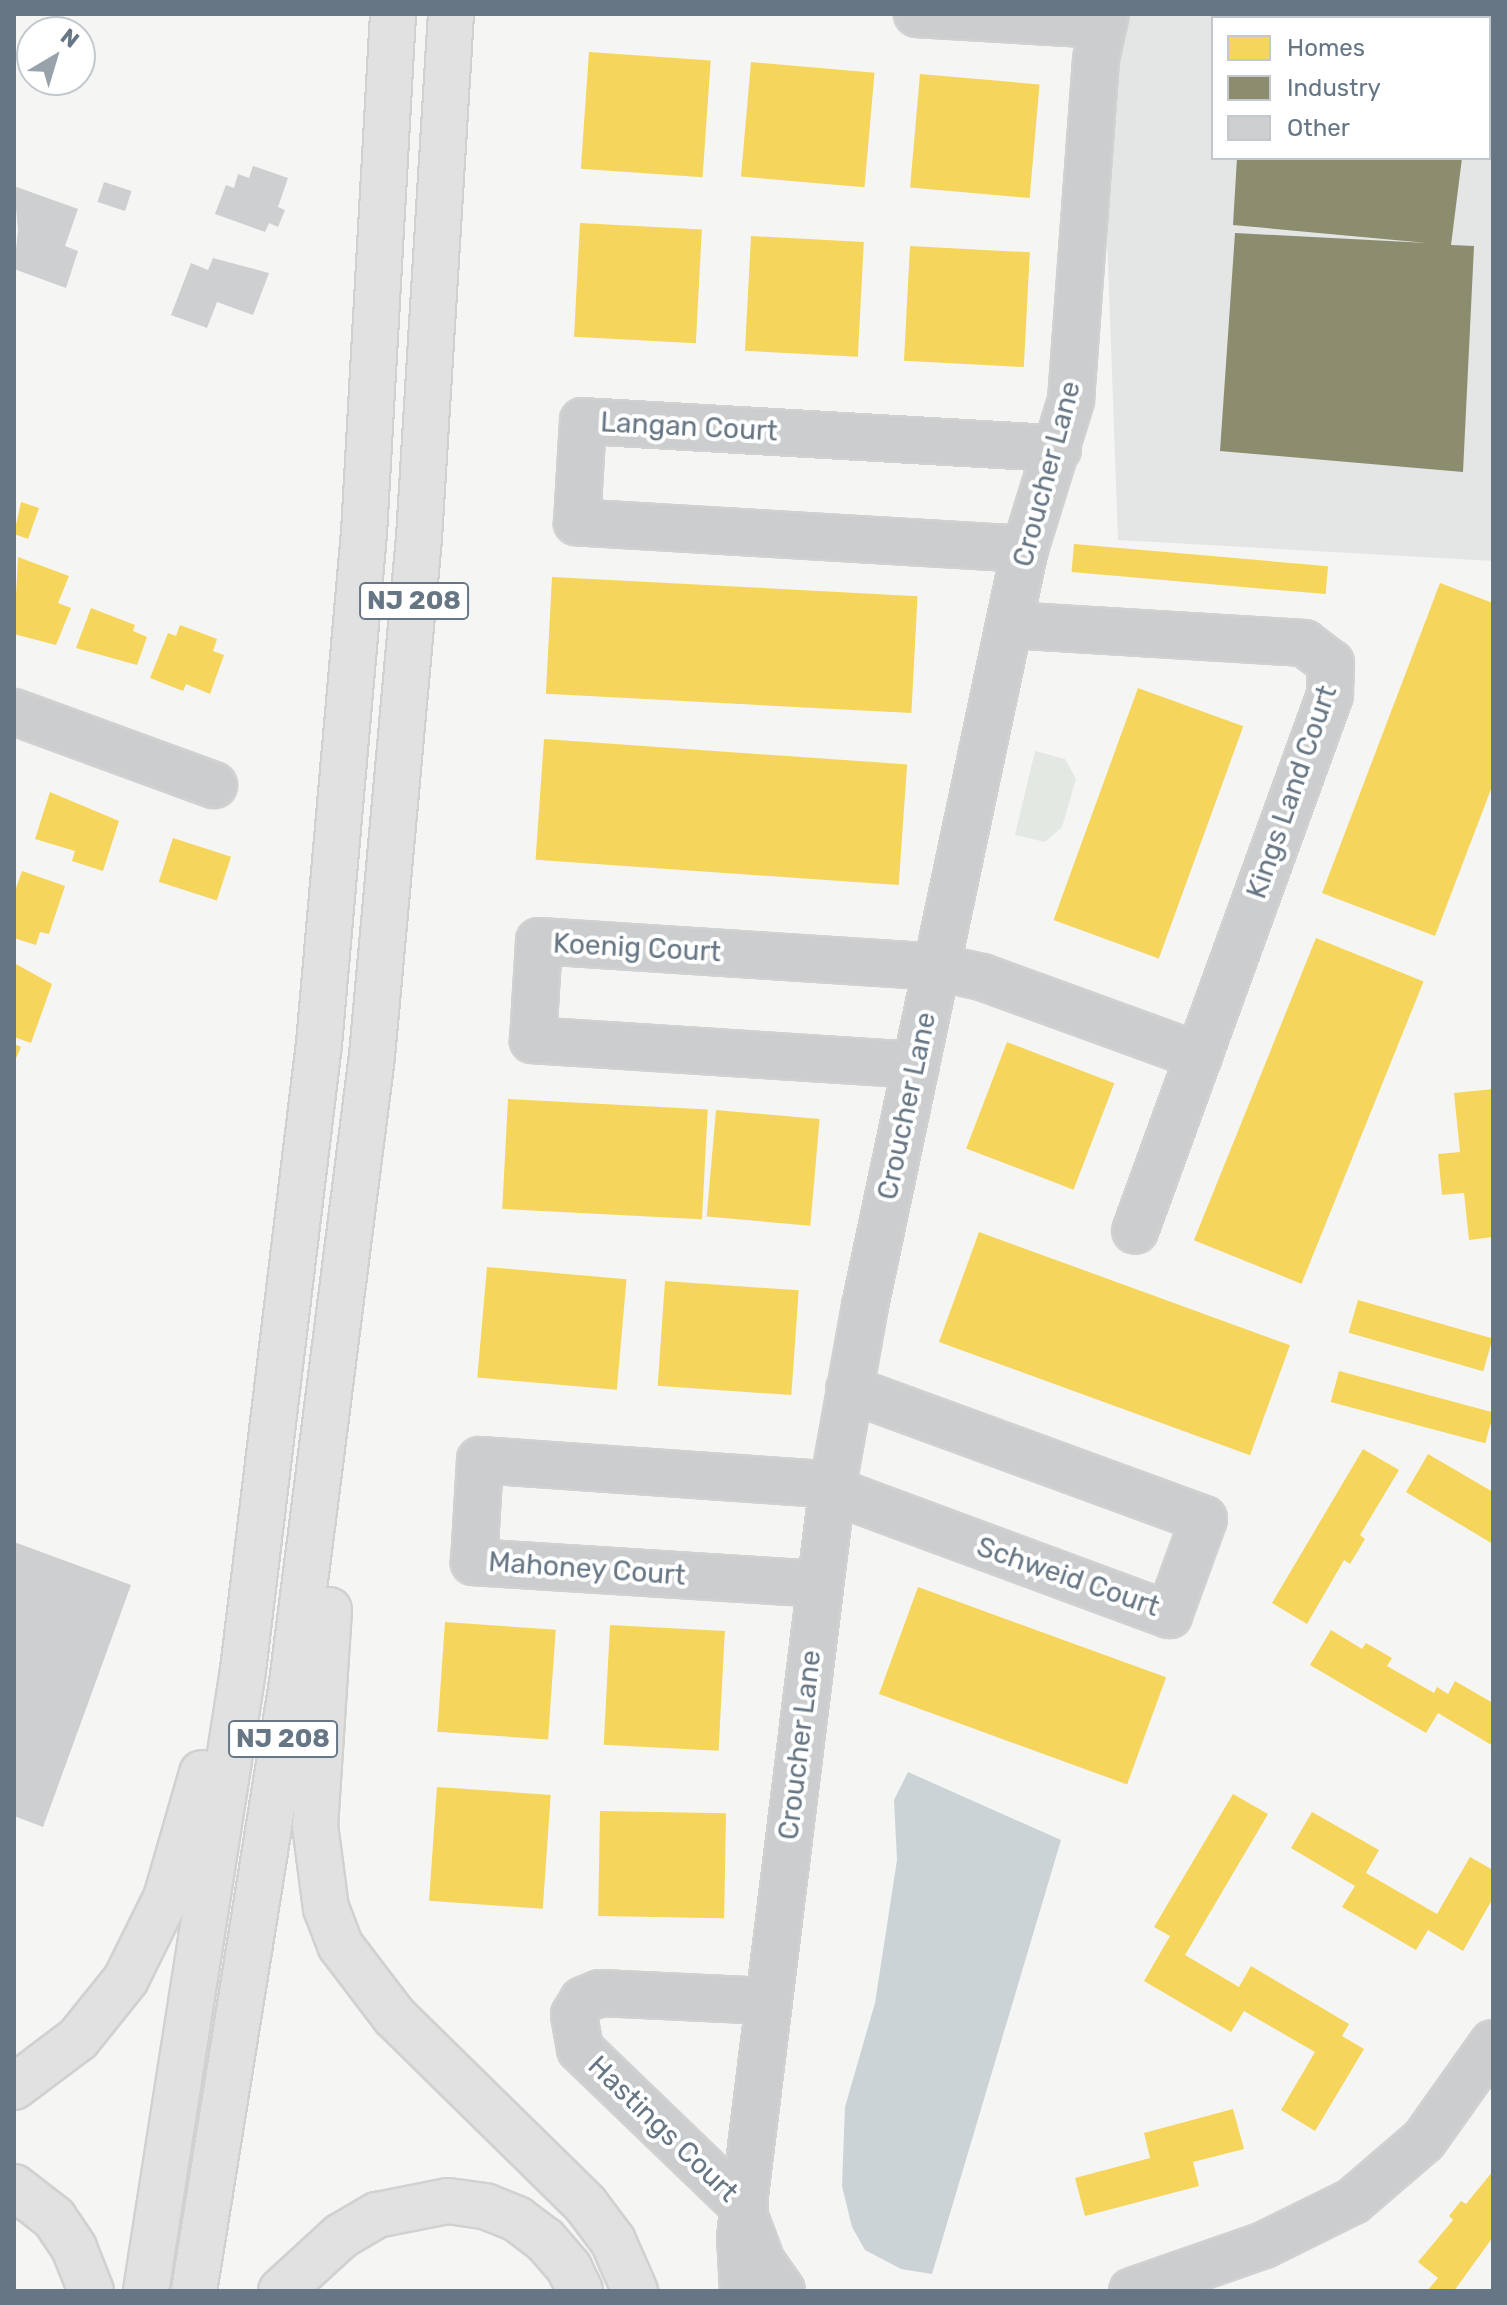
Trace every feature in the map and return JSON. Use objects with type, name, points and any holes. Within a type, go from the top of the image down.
[{"type":"highway","name":"NJ 208","points":[[146,2291],[267,1486],[319,1044],[352,686],[393,14]]},
{"type":"highway","name":"NJ 208","points":[[194,2291],[292,1683],[357,1186],[418,553],[451,14]]},
{"type":"highway","points":[[357,1186],[315,1825],[326,1908],[340,1945],[365,1982],[586,2205],[613,2241],[635,2291]]},
{"type":"highway","points":[[14,2087],[52,2063],[103,2010],[126,1979],[166,1898],[197,1793],[267,1486]]},
{"type":"highway","points":[[14,2187],[54,2218],[74,2248],[91,2291]]},
{"type":"highway","points":[[281,2291],[341,2236],[377,2215],[448,2201],[485,2206],[517,2219],[545,2240],[569,2268],[580,2291]]},
{"type":"street","points":[[917,14],[1103,19]]},
{"type":"street","name":"Croucher Lane","points":[[743,2291],[740,2236],[832,1491],[849,1389],[1025,549],[1058,448],[1078,357],[1103,19]]},
{"type":"street","name":"Langan Court","points":[[1025,549],[577,522],[583,421],[1058,448]]},
{"type":"street","name":"Kings Land Court","points":[[1009,625],[1304,643],[1331,663],[1330,695],[1135,1231]]},
{"type":"street","points":[[14,712],[214,785]]},
{"type":"street","name":"Koenig Court","points":[[916,1065],[533,1040],[539,941],[936,967],[982,977],[1199,1056]]},
{"type":"street","name":"Schweid Court","points":[[832,1491],[1169,1615],[1204,1519],[849,1389]]},
{"type":"street","name":"Mahoney Court","points":[[820,1584],[474,1562],[480,1460],[792,1479],[832,1491]]},
{"type":"street","name":"Hastings Court","points":[[745,2208],[580,2049],[574,2015],[583,2000],[600,1993],[768,2001]]},
{"type":"street","points":[[1132,2291],[1264,2245],[1353,2201],[1424,2140],[1493,2043]]},
{"type":"street","name":"Croucher Lane","points":[[745,2208],[749,2235],[782,2291]]},
{"type":"shaded area","points":[[1099,14],[1493,14],[1493,561],[1118,540]]},
{"type":"shaded area","points":[[1035,751],[1065,759],[1076,779],[1062,827],[1045,842],[1015,835]]},
{"type":"shaded area","points":[[908,1772],[1061,1840],[932,2274],[901,2269],[865,2250],[852,2227],[842,2186],[845,2107],[875,2003],[897,1860],[894,1800]]},
{"type":"building: Homes","points":[[589,52],[711,61],[703,177],[581,169]]},
{"type":"building: Homes","points":[[751,62],[875,73],[865,187],[741,177]]},
{"type":"building: Homes","points":[[920,74],[1040,84],[1030,198],[910,188]]},
{"type":"building: Homes","points":[[580,223],[702,229],[696,343],[574,337]]},
{"type":"building: Homes","points":[[751,236],[864,242],[858,357],[745,351]]},
{"type":"building: Homes","points":[[910,246],[1030,252],[1024,367],[904,361]]},
{"type":"building: Homes","points":[[21,502],[39,508],[28,539],[14,534]]},
{"type":"building: Homes","points":[[1074,544],[1328,566],[1326,594],[1072,572]]},
{"type":"building: Homes","points":[[18,557],[69,576],[58,603],[71,608],[56,645],[14,634]]},
{"type":"building: Homes","points":[[552,577],[917,596],[911,713],[546,694]]},
{"type":"building: Homes","points":[[1440,583],[1493,603],[1493,784],[1435,936],[1322,893]]},
{"type":"building: Homes","points":[[91,608],[135,625],[133,631],[147,637],[137,665],[76,648]]},
{"type":"building: Homes","points":[[180,625],[217,639],[213,651],[224,655],[210,694],[186,684],[183,691],[150,678],[168,633],[176,636]]},
{"type":"building: Homes","points":[[1138,688],[1243,726],[1159,958],[1054,920]]},
{"type":"building: Homes","points":[[544,739],[907,764],[899,885],[536,860]]},
{"type":"building: Homes","points":[[50,792],[119,821],[103,871],[72,861],[75,851],[35,839]]},
{"type":"building: Homes","points":[[173,838],[231,857],[217,901],[159,882]]},
{"type":"building: Homes","points":[[22,871],[65,886],[49,934],[40,932],[36,945],[14,938],[14,894]]},
{"type":"building: Homes","points":[[1316,938],[1424,981],[1301,1284],[1194,1240]]},
{"type":"building: Homes","points":[[14,963],[52,984],[31,1043],[14,1037]]},
{"type":"building: Homes","points":[[1007,1042],[1114,1083],[1074,1190],[966,1148]]},
{"type":"building: Homes","points":[[14,1044],[21,1047],[14,1063]]},
{"type":"building: Homes","points":[[1493,1089],[1493,1237],[1469,1240],[1464,1193],[1442,1195],[1438,1154],[1460,1152],[1454,1093]]},
{"type":"building: Homes","points":[[508,1099],[708,1109],[702,1219],[502,1209]]},
{"type":"building: Homes","points":[[716,1110],[820,1119],[810,1226],[707,1217]]},
{"type":"building: Homes","points":[[979,1232],[1290,1345],[1250,1455],[939,1342]]},
{"type":"building: Homes","points":[[487,1267],[626,1279],[617,1390],[477,1378]]},
{"type":"building: Homes","points":[[665,1281],[799,1290],[791,1395],[658,1386]]},
{"type":"building: Homes","points":[[1358,1300],[1493,1339],[1483,1371],[1349,1333]]},
{"type":"building: Homes","points":[[1339,1371],[1493,1412],[1485,1443],[1331,1402]]},
{"type":"building: Homes","points":[[1363,1449],[1399,1470],[1360,1535],[1365,1539],[1350,1564],[1344,1560],[1307,1624],[1272,1603]]},
{"type":"building: Homes","points":[[1428,1454],[1493,1492],[1493,1544],[1406,1492]]},
{"type":"building: Homes","points":[[918,1587],[1166,1677],[1127,1784],[879,1694]]},
{"type":"building: Homes","points":[[445,1622],[556,1630],[548,1739],[437,1732]]},
{"type":"building: Homes","points":[[610,1625],[725,1631],[719,1751],[604,1745]]},
{"type":"building: Homes","points":[[1331,1630],[1362,1649],[1366,1643],[1392,1658],[1387,1666],[1434,1693],[1437,1687],[1448,1694],[1455,1681],[1493,1703],[1493,1746],[1438,1713],[1426,1733],[1310,1665]]},
{"type":"building: Homes","points":[[437,1787],[551,1795],[543,1909],[429,1901]]},
{"type":"building: Homes","points":[[1233,1794],[1268,1814],[1185,1955],[1239,1987],[1251,1966],[1349,2024],[1342,2036],[1364,2049],[1315,2131],[1281,2110],[1315,2052],[1244,2011],[1231,2032],[1144,1981],[1170,1936],[1154,1927]]},
{"type":"building: Homes","points":[[600,1811],[726,1813],[724,1918],[598,1916]]},
{"type":"building: Homes","points":[[1312,1812],[1379,1850],[1366,1873],[1437,1914],[1470,1857],[1493,1870],[1493,1898],[1463,1951],[1428,1930],[1416,1950],[1342,1907],[1355,1886],[1291,1848]]},
{"type":"building: Homes","points":[[1233,2109],[1244,2149],[1193,2162],[1199,2186],[1085,2216],[1075,2178],[1150,2158],[1144,2133]]},
{"type":"building: Homes","points":[[1493,2171],[1493,2237],[1454,2291],[1427,2291],[1438,2278],[1418,2262],[1453,2220],[1449,2216],[1461,2201],[1466,2204]]},
{"type":"building: Industry","points":[[1237,160],[1462,160],[1451,245],[1474,246],[1463,472],[1220,451],[1235,233],[1427,243],[1233,225]]},
{"type":"building: Other","points":[[253,166],[288,178],[278,207],[285,210],[278,227],[269,223],[265,232],[215,214],[226,185],[234,188],[238,174],[249,178]]},
{"type":"building: Other","points":[[104,182],[132,191],[125,211],[98,202]]},
{"type":"building: Other","points":[[14,186],[78,209],[65,246],[78,251],[66,288],[14,269],[18,230]]},
{"type":"building: Other","points":[[213,258],[269,273],[253,315],[217,302],[207,328],[171,315],[191,263],[208,270]]},
{"type":"building: Other","points":[[14,1542],[131,1585],[43,1827],[14,1816]]}]
